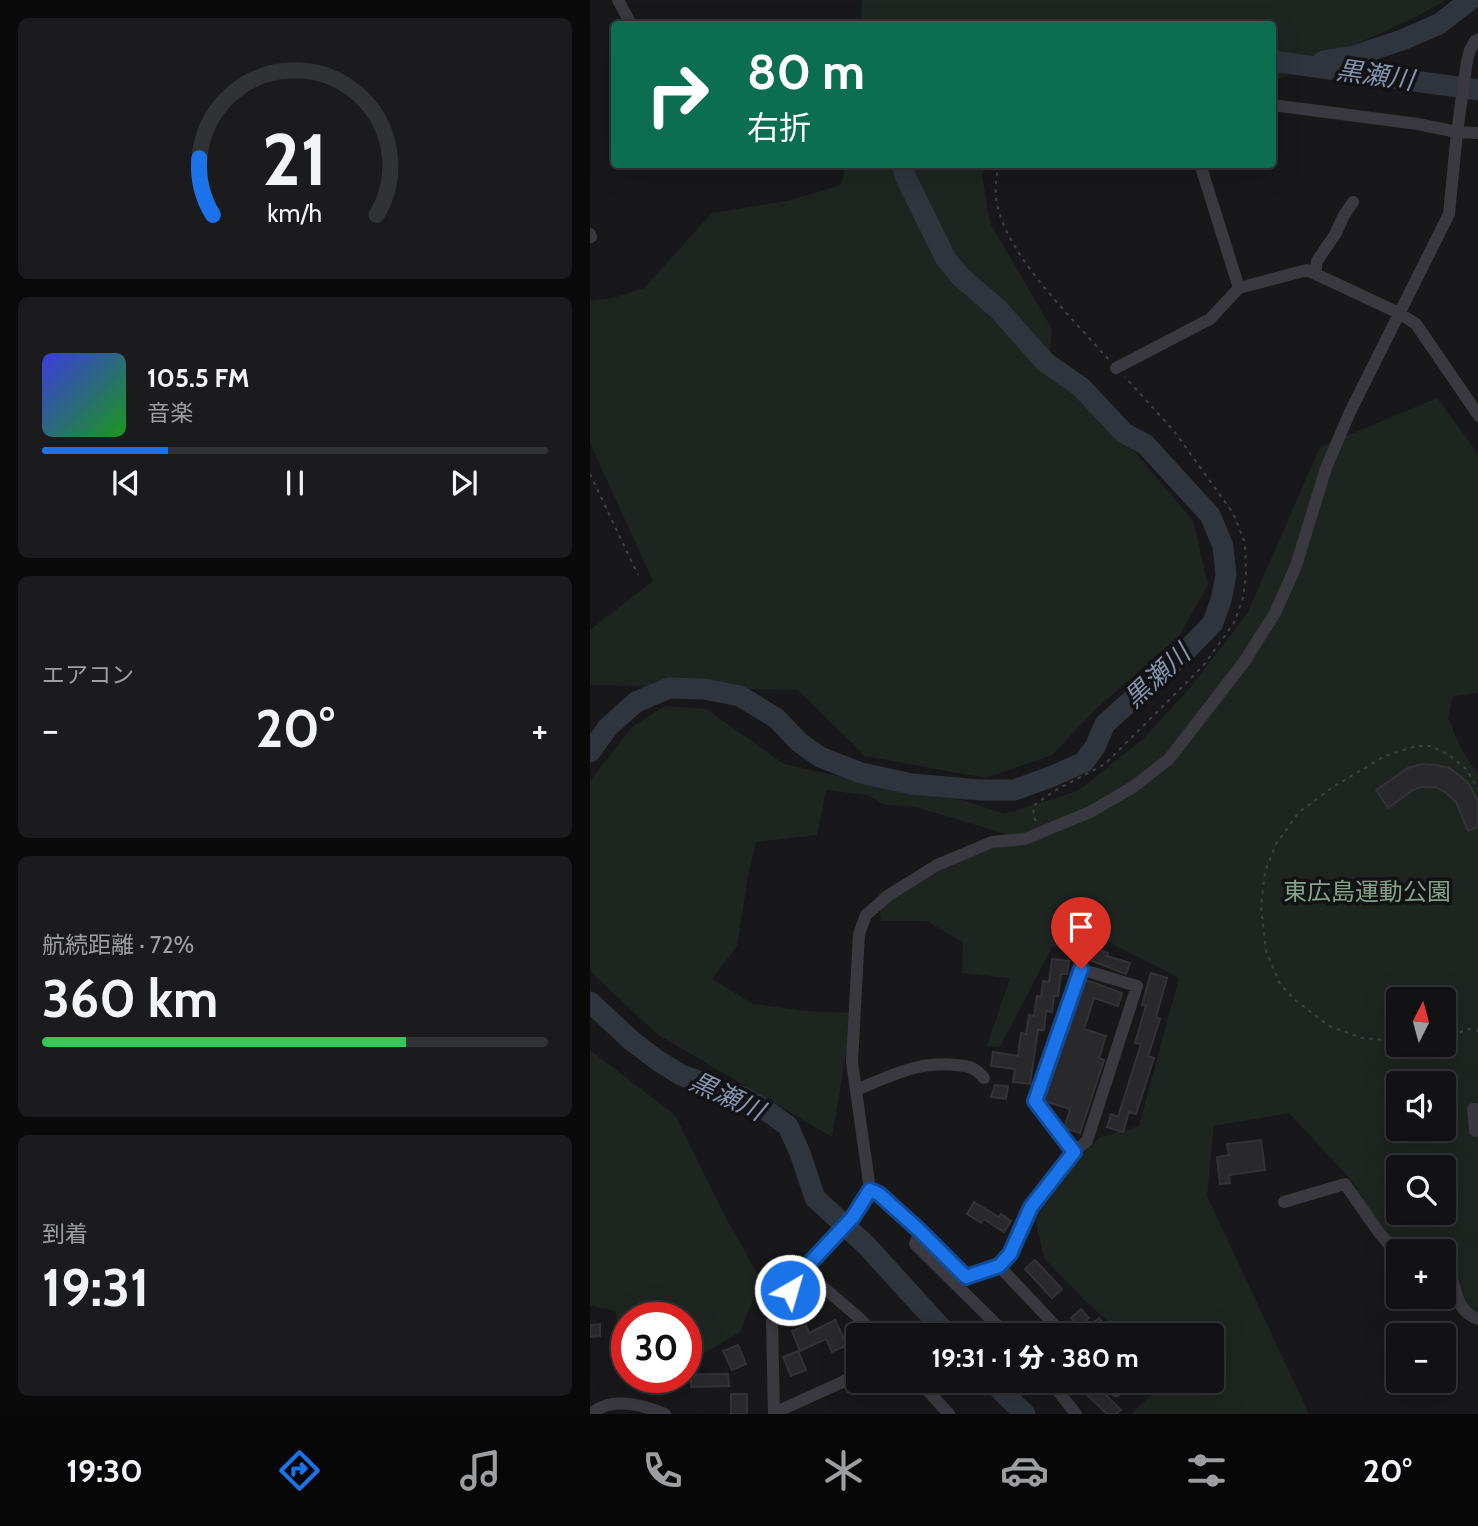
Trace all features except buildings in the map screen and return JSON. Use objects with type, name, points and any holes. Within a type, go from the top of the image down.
[{"type":"street","points":[[617,0],[629,21]]},
{"type":"street","points":[[846,1381],[774,1414],[772,1320],[775,1309],[807,1267],[853,1217],[868,1194],[852,1062],[859,934],[866,915],[889,895],[937,865],[992,842],[1025,839],[1134,787],[1169,759],[1244,662],[1275,613],[1296,566],[1326,468],[1350,412],[1449,214],[1457,129],[1471,58],[1475,41],[1478,39]]},
{"type":"street","points":[[1276,106],[1478,133]]},
{"type":"street","points":[[1201,168],[1239,288]]},
{"type":"street","points":[[1315,274],[1317,261],[1353,202]]},
{"type":"street","points":[[1116,368],[1210,319],[1239,288],[1307,270],[1399,313],[1416,324],[1478,416]]},
{"type":"street","points":[[868,1194],[879,1194],[966,1277],[999,1266],[1010,1254],[1031,1207],[1074,1152],[1087,1141],[1137,986],[1081,969],[1035,1101],[1074,1152]]},
{"type":"street","points":[[856,1090],[917,1066],[935,1063],[971,1067],[984,1078]]},
{"type":"street","points":[[1475,1131],[1473,1109],[1478,1109]]},
{"type":"street","points":[[1284,1202],[1345,1184],[1351,1186],[1386,1241]]},
{"type":"street","points":[[920,1231],[915,1244],[995,1323]]},
{"type":"street","points":[[999,1266],[1053,1323]]},
{"type":"street","points":[[807,1267],[864,1323]]},
{"type":"street","points":[[1456,1295],[1465,1313],[1478,1319]]},
{"type":"street","points":[[930,1393],[949,1414]]},
{"type":"street","points":[[1059,1393],[1076,1414]]},
{"type":"street","points":[[591,1414],[608,1405],[628,1404],[665,1414]]},
{"type":"path","points":[[998,168],[997,207],[1011,240],[1038,279],[1174,431],[1233,513],[1245,543],[1243,598],[1234,623],[1202,666],[1106,764],[1056,790],[1034,805],[1033,816],[1042,832]]},
{"type":"path","points":[[590,474],[638,575]]},
{"type":"path","points":[[1386,1040],[1362,1038],[1328,1027],[1280,984],[1266,951],[1261,906],[1265,872],[1275,844],[1299,811],[1333,787],[1384,756],[1416,746],[1431,746],[1449,755],[1466,769],[1478,790]]},
{"type":"path","points":[[1456,1034],[1468,1029],[1478,1031]]},
{"type":"green space","points":[[862,0],[1446,0],[1412,19],[1276,81],[1276,21],[861,21]]},
{"type":"green space","points":[[845,168],[984,168],[982,174],[990,223],[1052,329],[1050,351],[1193,521],[1208,585],[1179,636],[1096,709],[1052,755],[986,778],[865,756],[798,690],[590,685],[590,630],[653,581],[590,443],[590,301],[613,298],[644,288],[712,213],[787,201],[841,185]]},
{"type":"green space","name":"東広島運動公園","points":[[1437,398],[1479,455],[1478,693],[1453,696],[1448,718],[1462,751],[1479,775],[1478,1313],[1467,1305],[1457,1283],[1456,1239],[1391,1239],[1356,1195],[1358,1189],[1289,1113],[1214,1126],[1207,1196],[1309,1414],[1131,1414],[1153,1393],[1224,1393],[1224,1323],[1110,1323],[1044,1258],[1034,1211],[1056,1180],[1100,1137],[1139,1126],[1179,978],[1095,935],[1052,947],[1000,1047],[987,1046],[1010,978],[962,973],[963,942],[926,921],[881,921],[878,894],[960,850],[1006,834],[916,807],[886,805],[867,795],[826,790],[817,835],[756,842],[737,946],[712,979],[753,1004],[806,1011],[853,1013],[832,1137],[657,1034],[593,974],[590,966],[590,781],[632,727],[665,706],[706,709],[784,764],[962,800],[1004,814],[1078,791],[1143,739],[1190,688],[1248,612],[1320,447]]},
{"type":"green space","points":[[590,1050],[675,1115],[726,1218],[761,1280],[740,1332],[702,1354],[702,1302],[611,1302],[611,1310],[590,1305]]},
{"type":"waterway","points":[[1323,61],[1354,56],[1402,40],[1439,24],[1470,0]]},
{"type":"waterway","name":"黒瀬川","points":[[1276,62],[1479,90]]},
{"type":"waterway","name":"黒瀬川","points":[[590,752],[608,727],[636,702],[669,688],[704,689],[740,696],[776,718],[799,742],[820,757],[861,773],[912,784],[1014,790],[1084,762],[1095,747],[1105,724],[1184,653],[1213,623],[1226,575],[1223,546],[1210,515],[1145,444],[1124,433],[1081,387],[1045,362],[999,310],[961,277],[946,259],[903,168]]},
{"type":"waterway","name":"黒瀬川","points":[[590,1002],[657,1060],[681,1075],[743,1097],[788,1126],[815,1198],[866,1245],[937,1323]]},
{"type":"waterway","name":"黒瀬川","points":[[1003,1393],[1025,1414]]},
{"type":"route","points":[[790,1290],[809,1264],[853,1217],[870,1190],[879,1194],[920,1231],[966,1277],[999,1266],[1010,1254],[1031,1207],[1074,1152],[1035,1101],[1081,969]]}]
